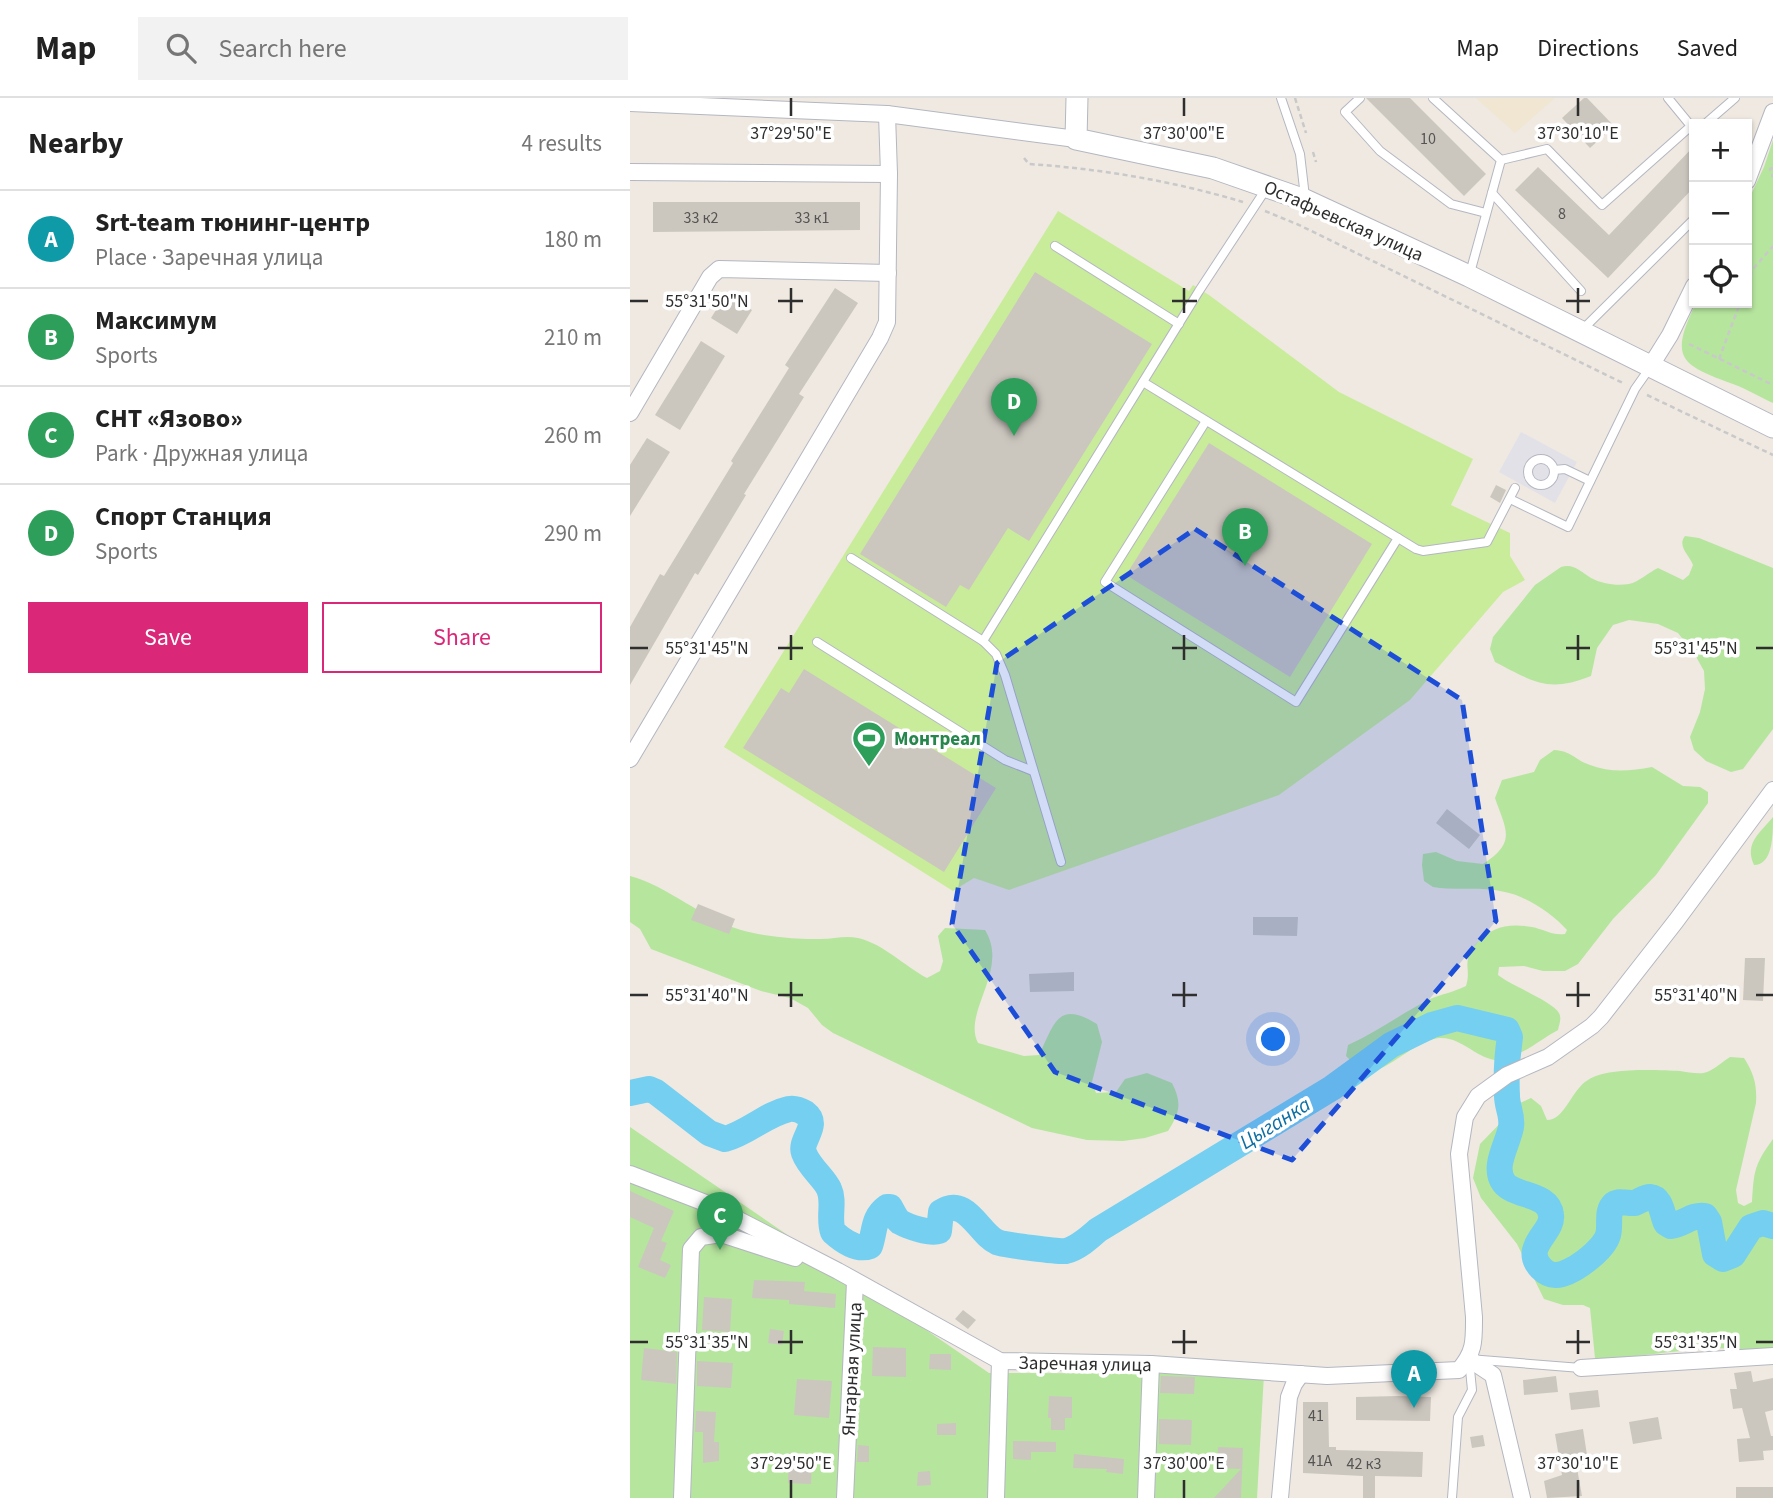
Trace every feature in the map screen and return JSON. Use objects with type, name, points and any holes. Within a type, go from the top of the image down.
[{"type":"street","points":[[1076,139],[1077,98]]},
{"type":"street","name":"Остафьевская улица","points":[[630,103],[887,114],[1076,139],[1181,160],[1305,200],[1469,276],[1773,427]]},
{"type":"street","points":[[1752,168],[1773,112]]},
{"type":"street","points":[[630,759],[887,322],[887,114]]},
{"type":"street","points":[[630,172],[889,174]]},
{"type":"street","points":[[630,413],[710,277],[719,269],[888,273]]},
{"type":"street","points":[[1650,367],[1689,296]]},
{"type":"street","points":[[1522,1498],[1493,1375],[1464,1364],[1474,1343],[1459,1154],[1465,1117],[1478,1096],[1507,1075],[1548,1057],[1601,1017],[1684,911],[1773,790]]},
{"type":"street","name":"Заречная улица","points":[[630,1174],[708,1204],[838,1271],[1000,1361],[1151,1364],[1327,1376],[1464,1364]]},
{"type":"street","points":[[682,1498],[691,1249],[701,1237],[721,1234],[838,1271]]},
{"type":"street","name":"Янтарная улица","points":[[845,1498],[855,1282]]},
{"type":"street","points":[[1580,1368],[1773,1356]]},
{"type":"street","points":[[996,1498],[1000,1361]]},
{"type":"street","points":[[1146,1498],[1151,1364]]},
{"type":"street","points":[[1280,1498],[1288,1406],[1294,1384],[1301,1374]]},
{"type":"lane","points":[[1281,98],[1300,155],[1305,200]]},
{"type":"lane","points":[[1360,98],[1345,112],[1380,151],[1451,204],[1486,214]]},
{"type":"lane","points":[[1433,98],[1501,160]]},
{"type":"lane","points":[[1668,98],[1689,124]]},
{"type":"lane","points":[[1710,119],[1735,98]]},
{"type":"lane","points":[[1501,160],[1547,149],[1602,205],[1689,131]]},
{"type":"lane","points":[[1469,276],[1501,160]]},
{"type":"lane","points":[[984,641],[1179,324],[1268,186]]},
{"type":"lane","points":[[1492,193],[1581,291]]},
{"type":"lane","points":[[1580,332],[1689,224]]},
{"type":"lane","points":[[1055,246],[1179,324]]},
{"type":"lane","points":[[1510,499],[1568,527],[1635,389],[1650,367]]},
{"type":"lane","points":[[1143,382],[1423,551],[1481,544],[1490,538],[1515,488]]},
{"type":"lane","points":[[1206,421],[1105,582],[1296,702],[1398,538]]},
{"type":"lane","points":[[1554,470],[1566,469],[1590,481]]},
{"type":"lane","points":[[851,558],[984,641],[996,654],[1005,675],[1060,862]]},
{"type":"lane","points":[[817,642],[1005,761],[1034,771]]},
{"type":"lane","points":[[1452,1498],[1458,1417],[1472,1390],[1464,1364],[1580,1368]]},
{"type":"path","points":[[1024,158],[1029,164],[1114,173],[1177,185],[1254,207],[1299,225],[1773,455]]},
{"type":"path","points":[[1773,167],[1770,169],[1773,177]]},
{"type":"path","points":[[1752,272],[1773,246]]},
{"type":"path","points":[[1718,359],[1738,308]]},
{"type":"path","points":[[1689,344],[1773,385]]},
{"type":"highlighted area","points":[[1195,529],[1462,700],[1496,921],[1292,1160],[1055,1072],[952,924],[997,663]]},
{"type":"shaded area","points":[[1476,98],[1555,98],[1515,133]]},
{"type":"shaded area","points":[[1521,432],[1577,462],[1555,503],[1499,472]]},
{"type":"green space","points":[[1773,140],[1773,403],[1691,365],[1684,357],[1682,348],[1683,336],[1694,308],[1752,308],[1752,192]]},
{"type":"green space","points":[[1058,211],[1189,291],[1193,285],[1209,295],[1339,392],[1473,459],[1451,505],[1510,533],[1510,556],[1525,580],[1503,592],[1410,700],[1279,795],[1009,890],[974,878],[953,891],[724,747]]},
{"type":"green space","points":[[1685,536],[1699,538],[1773,568],[1773,729],[1743,769],[1731,772],[1706,761],[1694,750],[1690,737],[1705,689],[1704,671],[1678,633],[1658,624],[1629,620],[1613,625],[1597,648],[1591,676],[1563,684],[1542,683],[1520,675],[1495,662],[1490,649],[1493,637],[1535,585],[1561,567],[1574,567],[1595,580],[1615,585],[1633,583],[1658,568],[1683,580],[1689,575],[1693,565],[1683,547]]},
{"type":"green space","points":[[1554,750],[1565,752],[1598,768],[1628,770],[1652,767],[1683,786],[1700,787],[1708,792],[1708,803],[1656,875],[1613,919],[1578,964],[1565,971],[1543,971],[1524,966],[1499,967],[1498,975],[1555,1008],[1560,1017],[1558,1030],[1507,1059],[1484,1057],[1455,1041],[1439,1038],[1422,1043],[1372,1072],[1352,1062],[1346,1056],[1348,1045],[1430,999],[1466,986],[1469,954],[1488,933],[1501,927],[1516,925],[1565,934],[1567,930],[1547,912],[1513,894],[1487,889],[1433,887],[1424,881],[1422,865],[1423,854],[1436,852],[1457,861],[1483,864],[1494,856],[1505,842],[1506,835],[1495,798],[1502,780],[1534,772],[1540,760]]},
{"type":"green space","points":[[1773,817],[1771,848],[1765,860],[1754,865],[1751,857],[1752,844]]},
{"type":"green space","points":[[630,876],[644,880],[714,919],[741,930],[781,937],[849,937],[867,941],[927,978],[940,971],[943,961],[938,936],[945,928],[985,930],[991,945],[992,960],[976,1018],[978,1043],[1024,1056],[1039,1055],[1053,1025],[1059,1019],[1073,1014],[1084,1017],[1097,1024],[1102,1042],[1092,1082],[1096,1093],[1116,1092],[1125,1079],[1147,1073],[1172,1083],[1178,1102],[1175,1118],[1168,1131],[1123,1141],[1087,1140],[1032,1128],[833,1033],[822,1025],[808,1008],[790,998],[761,991],[651,949],[640,929],[630,922]]},
{"type":"green space","points":[[1730,1057],[1744,1058],[1756,1090],[1756,1103],[1736,1190],[1738,1203],[1744,1206],[1752,1202],[1756,1169],[1773,1139],[1773,1359],[1757,1352],[1713,1348],[1595,1358],[1590,1308],[1583,1305],[1563,1305],[1544,1299],[1517,1244],[1481,1198],[1473,1178],[1480,1144],[1520,1103],[1531,1098],[1541,1106],[1547,1120],[1553,1119],[1582,1085],[1596,1076],[1632,1070],[1704,1073]]},
{"type":"green space","points":[[630,1127],[989,1373],[1264,1374],[1257,1498],[630,1498]]},
{"type":"building","points":[[1366,98],[1410,98],[1486,174],[1464,196]]},
{"type":"building","points":[[1584,98],[1614,126],[1590,148],[1562,118]]},
{"type":"building","points":[[1689,151],[1689,192],[1608,278],[1515,190],[1538,167],[1609,235]]},
{"type":"building","points":[[653,202],[860,202],[860,230],[653,232]]},
{"type":"building","points":[[1035,272],[1152,344],[1029,541],[1008,528],[969,590],[960,585],[946,607],[860,554]]},
{"type":"building","points":[[835,288],[858,303],[799,394],[804,397],[698,575],[695,573],[630,685],[630,627],[660,574],[664,576],[733,463],[731,461],[789,368],[785,365]]},
{"type":"building","points":[[726,294],[752,310],[737,334],[711,318]]},
{"type":"building","points":[[701,341],[725,356],[680,430],[655,415]]},
{"type":"building","points":[[647,438],[670,452],[630,516],[630,465]]},
{"type":"building","points":[[1209,443],[1372,544],[1290,677],[1126,575]]},
{"type":"building","points":[[1496,485],[1506,490],[1500,503],[1490,497]]},
{"type":"building","name":"Монтреал","points":[[804,669],[996,788],[944,872],[743,748],[781,688],[789,693]]},
{"type":"building","points":[[1447,809],[1480,835],[1469,849],[1436,823]]},
{"type":"building","points":[[698,904],[735,919],[729,934],[691,920]]},
{"type":"building","points":[[1253,917],[1298,917],[1297,936],[1253,935]]},
{"type":"building","points":[[1745,958],[1765,958],[1763,1001],[1743,1000]]},
{"type":"building","points":[[1074,972],[1074,991],[1030,992],[1029,974]]},
{"type":"building","points":[[630,1191],[674,1211],[661,1241],[667,1243],[660,1260],[671,1265],[665,1278],[638,1267],[654,1228],[630,1217]]},
{"type":"building","points":[[754,1280],[805,1282],[804,1291],[836,1294],[835,1308],[789,1304],[789,1300],[752,1298]]},
{"type":"building","points":[[704,1297],[732,1299],[730,1332],[702,1330]]},
{"type":"building","points":[[963,1310],[976,1320],[968,1329],[955,1319]]},
{"type":"building","points":[[770,1329],[784,1331],[782,1345],[768,1343]]},
{"type":"building","points":[[873,1347],[906,1348],[906,1377],[872,1376]]},
{"type":"building","points":[[644,1348],[677,1352],[676,1384],[641,1380]]},
{"type":"building","points":[[930,1354],[951,1354],[951,1370],[929,1369]]},
{"type":"building","points":[[697,1361],[733,1363],[731,1388],[697,1386]]},
{"type":"building","points":[[1751,1371],[1753,1382],[1773,1378],[1773,1410],[1765,1412],[1773,1436],[1773,1450],[1763,1451],[1764,1460],[1739,1462],[1737,1439],[1750,1438],[1742,1408],[1733,1409],[1730,1389],[1737,1389],[1734,1373]]},
{"type":"building","points":[[1161,1376],[1195,1377],[1194,1394],[1160,1393]]},
{"type":"building","points":[[1556,1376],[1558,1392],[1524,1395],[1523,1380]]},
{"type":"building","points":[[797,1379],[832,1381],[829,1418],[794,1415]]},
{"type":"building","points":[[1598,1390],[1600,1407],[1571,1410],[1569,1393]]},
{"type":"building","points":[[1049,1396],[1072,1397],[1072,1418],[1065,1418],[1065,1430],[1051,1430],[1051,1418],[1048,1418]]},
{"type":"building","points":[[1356,1397],[1431,1397],[1430,1421],[1356,1420]]},
{"type":"building","points":[[1303,1402],[1328,1402],[1329,1447],[1336,1447],[1336,1450],[1423,1452],[1422,1477],[1375,1476],[1375,1498],[1363,1498],[1363,1476],[1303,1473]]},
{"type":"building","points":[[696,1411],[716,1412],[714,1442],[719,1442],[719,1461],[703,1463],[703,1432],[695,1432]]},
{"type":"building","points":[[1658,1417],[1662,1439],[1633,1444],[1629,1422]]},
{"type":"building","points":[[1159,1419],[1192,1420],[1191,1445],[1159,1444]]},
{"type":"building","points":[[956,1423],[956,1435],[937,1435],[937,1424]]},
{"type":"building","points":[[1583,1429],[1587,1455],[1575,1457],[1582,1496],[1547,1498],[1544,1481],[1562,1475],[1555,1434]]},
{"type":"building","points":[[1483,1435],[1485,1446],[1472,1448],[1470,1437]]},
{"type":"building","points":[[1013,1441],[1056,1442],[1056,1452],[1031,1452],[1031,1460],[1013,1459]]},
{"type":"building","points":[[858,1445],[869,1446],[869,1462],[857,1462]]},
{"type":"building","points":[[1218,1447],[1243,1448],[1241,1498],[1214,1498],[1241,1469],[1217,1468]]},
{"type":"building","points":[[789,1453],[812,1454],[811,1484],[788,1483]]},
{"type":"building","points":[[1074,1454],[1124,1459],[1123,1474],[1106,1472],[1107,1469],[1073,1468]]},
{"type":"building","points":[[930,1471],[931,1485],[917,1486],[918,1472]]},
{"type":"building","points":[[1736,1487],[1773,1487],[1773,1498],[1736,1498]]},
{"type":"waterway","name":"Цыганка","points":[[630,1093],[649,1089],[656,1092],[709,1133],[725,1139],[781,1111],[793,1109],[805,1113],[811,1122],[804,1143],[804,1153],[829,1189],[833,1232],[855,1246],[870,1246],[877,1220],[887,1207],[890,1207],[900,1222],[930,1232],[939,1231],[941,1212],[958,1208],[997,1242],[1066,1251],[1332,1088],[1391,1045],[1432,1025],[1457,1018],[1507,1030],[1510,1037],[1507,1100],[1511,1123],[1500,1163],[1501,1177],[1509,1187],[1538,1199],[1549,1208],[1551,1221],[1536,1246],[1535,1253],[1536,1260],[1546,1272],[1561,1274],[1577,1267],[1593,1255],[1605,1241],[1609,1231],[1610,1211],[1614,1204],[1619,1202],[1635,1203],[1654,1198],[1666,1223],[1671,1226],[1696,1216],[1705,1216],[1709,1222],[1715,1254],[1723,1259],[1733,1255],[1751,1227],[1763,1223],[1773,1226]]},
{"type":"place","name":"Спорт Станция","points":[[1014,436]]},
{"type":"place","name":"Максимум","points":[[1245,566]]},
{"type":"place","name":"Монтреал","points":[[869,768]]},
{"type":"place","name":"СНТ «Язово»","points":[[720,1250]]},
{"type":"place","name":"Srt-team тюнинг-центр","points":[[1414,1408]]}]
